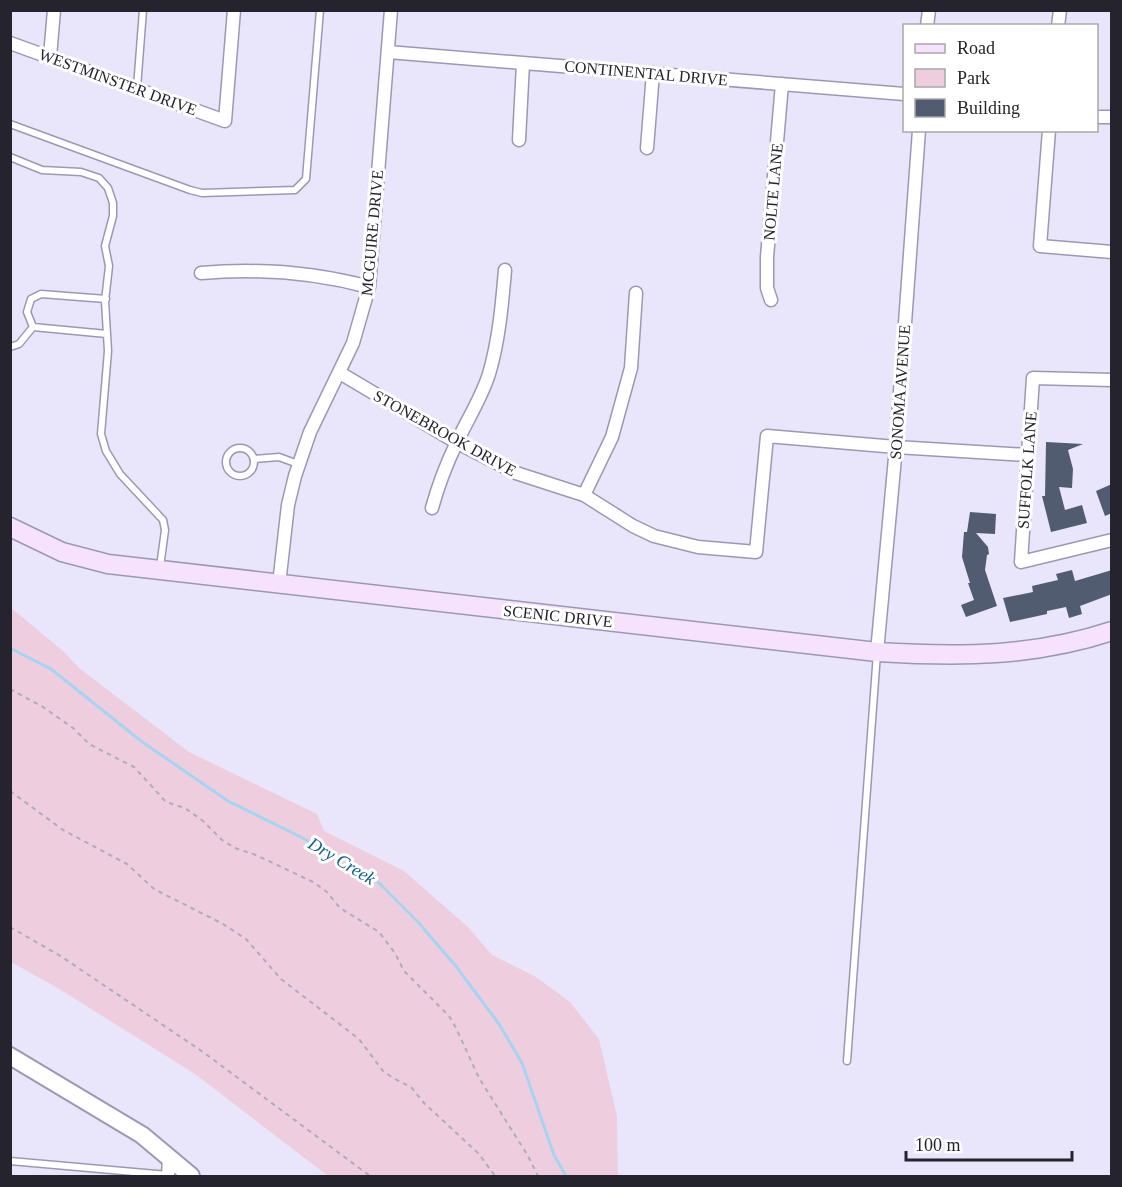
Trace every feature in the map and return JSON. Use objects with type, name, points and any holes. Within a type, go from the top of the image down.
[{"type":"main road","name":"SCENIC DRIVE","points":[[10,527],[62,552],[90,560],[160,571],[877,652],[943,656],[1016,652],[1057,646],[1112,631]]},
{"type":"street","points":[[50,57],[54,10]]},
{"type":"street","name":"WESTMINSTER DRIVE","points":[[10,43],[225,121],[234,10]]},
{"type":"street","name":"MCGUIRE DRIVE","points":[[279,584],[288,505],[298,464],[310,432],[353,343],[369,287],[391,10]]},
{"type":"street","name":"CONTINENTAL DRIVE","points":[[388,52],[903,94]]},
{"type":"street","points":[[519,140],[523,63]]},
{"type":"street","points":[[647,148],[653,73]]},
{"type":"street","name":"NOLTE LANE","points":[[771,300],[767,288],[767,257],[782,84]]},
{"type":"street","name":"SONOMA AVENUE","points":[[877,652],[896,447],[919,132]]},
{"type":"street","points":[[1049,132],[1040,246],[1112,252]]},
{"type":"street","points":[[201,273],[238,270],[279,271],[332,278],[369,287]]},
{"type":"street","points":[[432,508],[439,482],[456,442],[477,403],[488,374],[500,320],[505,270]]},
{"type":"street","points":[[584,495],[612,437],[631,368],[636,293]]},
{"type":"street","name":"STONEBROOK DRIVE","points":[[340,373],[456,442],[516,473],[584,495],[633,526],[654,536],[698,547],[756,552],[767,436],[896,447]]},
{"type":"street","name":"SUFFOLK LANE","points":[[1112,380],[1033,378],[1021,562],[1112,540]]},
{"type":"street","points":[[896,447],[1028,454]]},
{"type":"street","points":[[10,1056],[142,1135],[168,1170],[191,1176]]},
{"type":"lane","points":[[137,89],[143,10]]},
{"type":"lane","points":[[10,124],[202,193],[295,190],[306,179],[320,10]]},
{"type":"lane","points":[[10,157],[42,170],[81,172],[99,178],[108,188],[113,203],[113,216],[105,246],[109,266],[106,298],[108,351],[100,434],[106,451],[120,474],[163,520],[165,530],[160,571]]},
{"type":"lane","points":[[33,327],[27,312],[31,299],[42,294],[106,298]]},
{"type":"lane","points":[[33,327],[107,334]]},
{"type":"lane","points":[[10,347],[19,344],[33,327]]},
{"type":"lane","points":[[237,448],[248,450],[254,459],[252,469],[244,475],[233,473],[227,465],[229,454],[237,448]]},
{"type":"lane","points":[[254,459],[279,457],[298,464]]},
{"type":"lane","points":[[847,1061],[877,652]]},
{"type":"lane","points":[[10,1161],[168,1170]]},
{"type":"path","points":[[10,689],[43,706],[73,728],[89,744],[134,767],[166,802],[184,808],[222,840],[235,848],[256,855],[313,882],[327,892],[340,908],[379,932],[395,952],[404,971],[448,1016],[456,1028],[479,1078],[538,1176]]},
{"type":"path","points":[[10,791],[63,830],[127,864],[154,889],[240,935],[280,979],[359,1039],[383,1071],[411,1087],[424,1103],[479,1154],[495,1176]]},
{"type":"path","points":[[10,927],[62,957],[202,1052],[370,1176]]},
{"type":"green space","points":[[10,607],[63,651],[79,668],[189,752],[317,814],[324,831],[404,871],[468,927],[492,955],[536,977],[570,1002],[599,1039],[617,1116],[618,1176],[328,1176],[195,1074],[56,987],[11,962]]},
{"type":"building","points":[[1046,442],[1083,444],[1068,450],[1073,469],[1072,488],[1059,487],[1065,510],[1082,505],[1087,523],[1051,532],[1042,496],[1045,496]]},
{"type":"building","points":[[1112,484],[1112,513],[1105,516],[1096,491]]},
{"type":"building","points":[[970,512],[996,514],[995,534],[976,533],[988,547],[989,554],[985,570],[997,606],[966,617],[961,605],[974,600],[962,557],[964,532],[967,532]]},
{"type":"building","points":[[1072,570],[1075,581],[1112,570],[1112,594],[1080,606],[1082,614],[1069,618],[1066,607],[1047,611],[1047,614],[1010,622],[1003,598],[1033,592],[1032,586],[1058,580],[1056,574]]},
{"type":"waterway","name":"Dry Creek","points":[[10,648],[51,669],[141,741],[228,801],[341,857],[374,878],[418,922],[455,965],[499,1024],[522,1063],[554,1155],[566,1176]]}]
